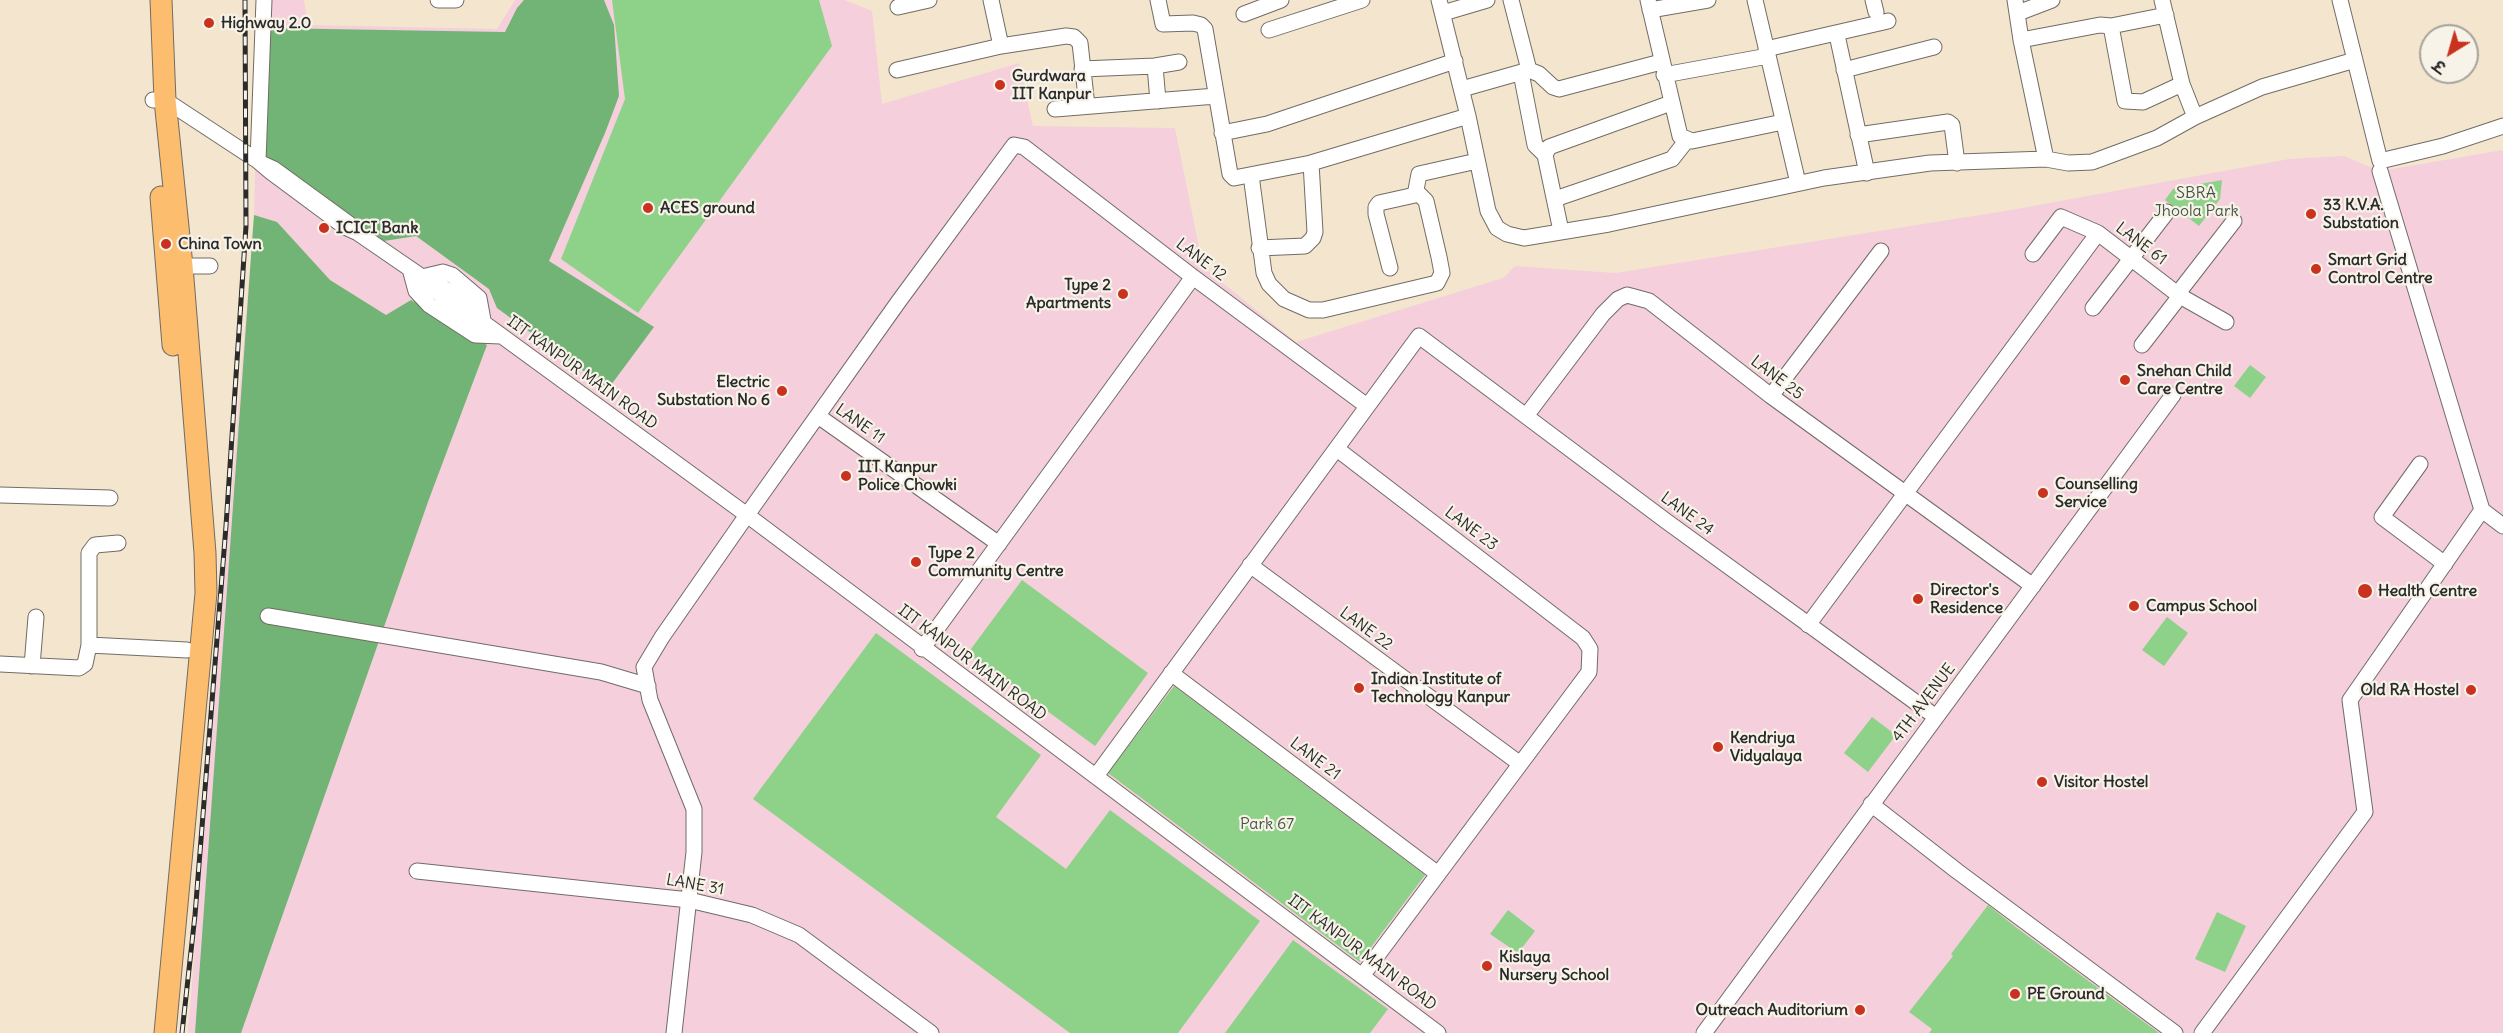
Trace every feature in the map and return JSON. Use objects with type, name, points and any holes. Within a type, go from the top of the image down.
[{"type":"highway","points":[[149,0],[159,100],[192,596],[153,1033]]},
{"type":"highway","points":[[161,0],[159,100],[182,266],[205,553],[206,592],[165,1033]]},
{"type":"street","points":[[261,162],[264,0]]},
{"type":"street","points":[[438,0],[456,0]]},
{"type":"street","points":[[898,7],[929,0]]},
{"type":"street","points":[[991,0],[1000,46]]},
{"type":"street","points":[[1158,0],[1162,24],[1193,23],[1205,29],[1222,133],[1230,174],[1234,178],[1311,163],[1468,116]]},
{"type":"street","points":[[1244,14],[1281,0]]},
{"type":"street","points":[[1269,30],[1362,0]]},
{"type":"street","points":[[1487,0],[1441,7],[1462,89],[1488,211],[1497,228],[1507,234],[1524,238],[1609,224],[1798,183],[1930,164],[2046,159],[2068,163],[2092,162],[2157,138],[2195,117],[2262,87],[2355,60]]},
{"type":"street","points":[[1511,0],[1525,71],[1535,145],[1545,155],[1561,231]]},
{"type":"street","points":[[1708,0],[1649,5],[1680,135],[1692,141],[1783,122]]},
{"type":"street","points":[[1755,0],[1798,183]]},
{"type":"street","points":[[2046,159],[2016,6],[2052,0]]},
{"type":"street","points":[[2340,0],[2380,161],[2443,146],[2503,126]]},
{"type":"street","points":[[2021,40],[2100,25],[2111,26],[2164,7],[2182,84],[2195,117]]},
{"type":"street","points":[[1462,89],[1525,71],[1539,74],[1553,87],[1559,89],[1767,52],[1837,35],[1879,11]]},
{"type":"street","points":[[2111,26],[2125,101],[2143,102],[2182,84]]},
{"type":"street","points":[[1837,35],[1867,173]]},
{"type":"street","points":[[897,70],[1000,46],[1074,36],[1080,43],[1087,106]]},
{"type":"street","points":[[1844,70],[1935,47]]},
{"type":"street","points":[[1222,133],[1266,124],[1455,61]]},
{"type":"street","points":[[1083,69],[1155,66],[1179,62]]},
{"type":"street","points":[[1155,66],[1158,101]]},
{"type":"street","points":[[1055,109],[1216,96]]},
{"type":"street","name":"IIT KANPUR MAIN ROAD","points":[[159,100],[274,169],[348,223],[357,233],[416,273],[433,289],[472,318],[484,323],[747,515],[922,649],[1438,1033]]},
{"type":"street","points":[[1545,155],[1549,147],[1671,103]]},
{"type":"street","points":[[1858,135],[1948,122],[1952,125],[1957,163]]},
{"type":"street","points":[[1554,199],[1672,159],[1687,140]]},
{"type":"street","name":"LANE 12","points":[[818,417],[899,301],[1014,145],[1024,147],[1193,277],[1367,406]]},
{"type":"street","points":[[1251,175],[1259,249],[1269,284],[1284,299],[1309,310],[1323,310],[1437,283],[1442,273],[1439,257],[1426,201],[1417,192],[1417,179],[1419,174],[1477,161]]},
{"type":"street","points":[[1259,249],[1305,246],[1313,238],[1315,231],[1311,163]]},
{"type":"street","points":[[2380,171],[2482,510],[2503,526]]},
{"type":"street","points":[[1390,268],[1376,207],[1383,201],[1411,196],[1417,192]]},
{"type":"street","points":[[2093,308],[2167,212]]},
{"type":"street","points":[[2033,254],[2061,217],[2097,233]]},
{"type":"street","points":[[2142,345],[2180,296],[2182,288],[2234,221]]},
{"type":"street","name":"LANE 61","points":[[1808,625],[2097,233],[2180,296],[2226,322]]},
{"type":"street","points":[[1771,396],[1881,251]]},
{"type":"street","points":[[182,266],[210,266]]},
{"type":"street","points":[[484,323],[480,298],[452,275],[443,272],[416,273],[417,291],[429,305],[476,335],[501,336]]},
{"type":"street","points":[[922,649],[1193,277]]},
{"type":"street","name":"LANE 25","points":[[1526,416],[1603,314],[1618,298],[1627,295],[1649,301],[1771,396],[2034,586]]},
{"type":"street","name":"LANE 24","points":[[1367,406],[1419,336],[1808,625],[1936,717]]},
{"type":"street","name":"4TH AVENUE","points":[[1704,1033],[2173,395]]},
{"type":"street","points":[[1095,776],[1367,406]]},
{"type":"street","points":[[674,1033],[694,852],[694,809],[650,700],[644,667],[662,636],[818,417]]},
{"type":"street","name":"LANE 11","points":[[818,417],[999,544]]},
{"type":"street","name":"LANE 23","points":[[1337,449],[1583,638],[1590,649],[1589,672],[1519,763]]},
{"type":"street","points":[[2420,464],[2382,517],[2445,564]]},
{"type":"street","points":[[0,495],[110,498]]},
{"type":"street","points":[[2202,1033],[2365,812],[2350,700],[2482,510]]},
{"type":"street","points":[[0,664],[82,666],[87,661],[89,553],[95,545],[118,543]]},
{"type":"street","name":"LANE 22","points":[[1250,566],[1519,763]]},
{"type":"street","points":[[268,615],[601,672],[648,686]]},
{"type":"street","points":[[32,666],[36,617]]},
{"type":"street","points":[[88,645],[187,651]]},
{"type":"street","name":"LANE 21","points":[[1171,673],[1438,874]]},
{"type":"street","points":[[1362,976],[1519,763]]},
{"type":"street","points":[[1871,804],[2175,1033]]},
{"type":"street","name":"LANE 31","points":[[417,871],[689,900],[752,915],[798,935],[931,1033]]},
{"type":"shaded area","name":"Indian Institute of Technology Kanpur","points":[[259,0],[304,0],[308,25],[497,29],[515,0],[845,0],[872,11],[882,104],[1019,63],[1033,126],[1175,128],[1203,267],[1296,342],[1503,278],[1515,266],[1615,273],[2011,210],[2289,159],[2344,156],[2380,171],[2503,150],[2503,1033],[188,1033],[254,215]]},
{"type":"green space","points":[[524,0],[604,0],[614,25],[619,96],[549,261],[654,327],[608,389],[497,308],[489,289],[416,236],[384,241],[259,153],[266,28],[505,32],[517,8]]},
{"type":"green space","name":"ACES ground","points":[[612,0],[819,0],[832,46],[638,313],[561,259],[625,99]]},
{"type":"green space","name":"SBRA Jhoola Park","points":[[2222,180],[2220,199],[2199,226],[2165,200],[2173,189]]},
{"type":"green space","points":[[254,215],[277,222],[330,280],[386,315],[411,300],[487,345],[429,499],[241,1033],[195,1033]]},
{"type":"green space","points":[[2250,365],[2266,377],[2250,398],[2234,386]]},
{"type":"green space","points":[[1022,580],[1148,673],[1095,746],[968,653]]},
{"type":"green space","points":[[2167,617],[2188,633],[2164,666],[2142,650]]},
{"type":"green space","points":[[876,633],[1041,755],[996,817],[1066,869],[1110,810],[1260,921],[1178,1033],[1070,1033],[753,799]]},
{"type":"green space","name":"Park 67","points":[[1174,686],[1425,875],[1360,962],[1108,773]]},
{"type":"green space","points":[[1872,717],[1896,735],[1868,772],[1844,753]]},
{"type":"green space","name":"PE Ground","points":[[1988,905],[2159,1033],[1929,1033],[1932,1029],[1909,1012],[1953,956],[1951,954]]},
{"type":"green space","points":[[1508,910],[1535,931],[1518,953],[1490,934]]},
{"type":"green space","points":[[2217,912],[2246,926],[2225,972],[2195,959]]},
{"type":"green space","points":[[1293,940],[1388,1009],[1370,1033],[1225,1033]]},
{"type":"railway","points":[[182,1033],[195,915],[226,526],[246,226],[245,0]]},
{"type":"place","name":"Highway 2.0","points":[[209,23]]},
{"type":"place","name":"Gurdwara IIT Kanpur","points":[[1000,85]]},
{"type":"place","name":"ACES ground","points":[[648,208]]},
{"type":"place","name":"33 K.V.A. Substation","points":[[2311,214]]},
{"type":"place","name":"ICICI Bank","points":[[324,228]]},
{"type":"place","name":"China Town","points":[[166,244]]},
{"type":"place","name":"Smart Grid Control Centre","points":[[2316,269]]},
{"type":"place","name":"Type 2 Apartments","points":[[1123,294]]},
{"type":"place","name":"Snehan Child Care Centre","points":[[2125,380]]},
{"type":"place","name":"Electric Substation No 6","points":[[782,391]]},
{"type":"place","name":"IIT Kanpur Police Chowki","points":[[846,476]]},
{"type":"place","name":"Counselling Service","points":[[2043,493]]},
{"type":"place","name":"Type 2 Community Centre","points":[[916,562]]},
{"type":"place","name":"Health Centre","points":[[2365,591]]},
{"type":"place","name":"Director's Residence","points":[[1918,599]]},
{"type":"place","name":"Campus School","points":[[2134,606]]},
{"type":"place","name":"Indian Institute of Technology Kanpur","points":[[1359,688]]},
{"type":"place","name":"Old RA Hostel","points":[[2471,690]]},
{"type":"place","name":"Kendriya Vidyalaya","points":[[1718,747]]},
{"type":"place","name":"Visitor Hostel","points":[[2042,782]]},
{"type":"place","name":"Kislaya Nursery School","points":[[1487,966]]},
{"type":"place","name":"PE Ground","points":[[2015,994]]},
{"type":"place","name":"Outreach Auditorium","points":[[1860,1010]]}]
